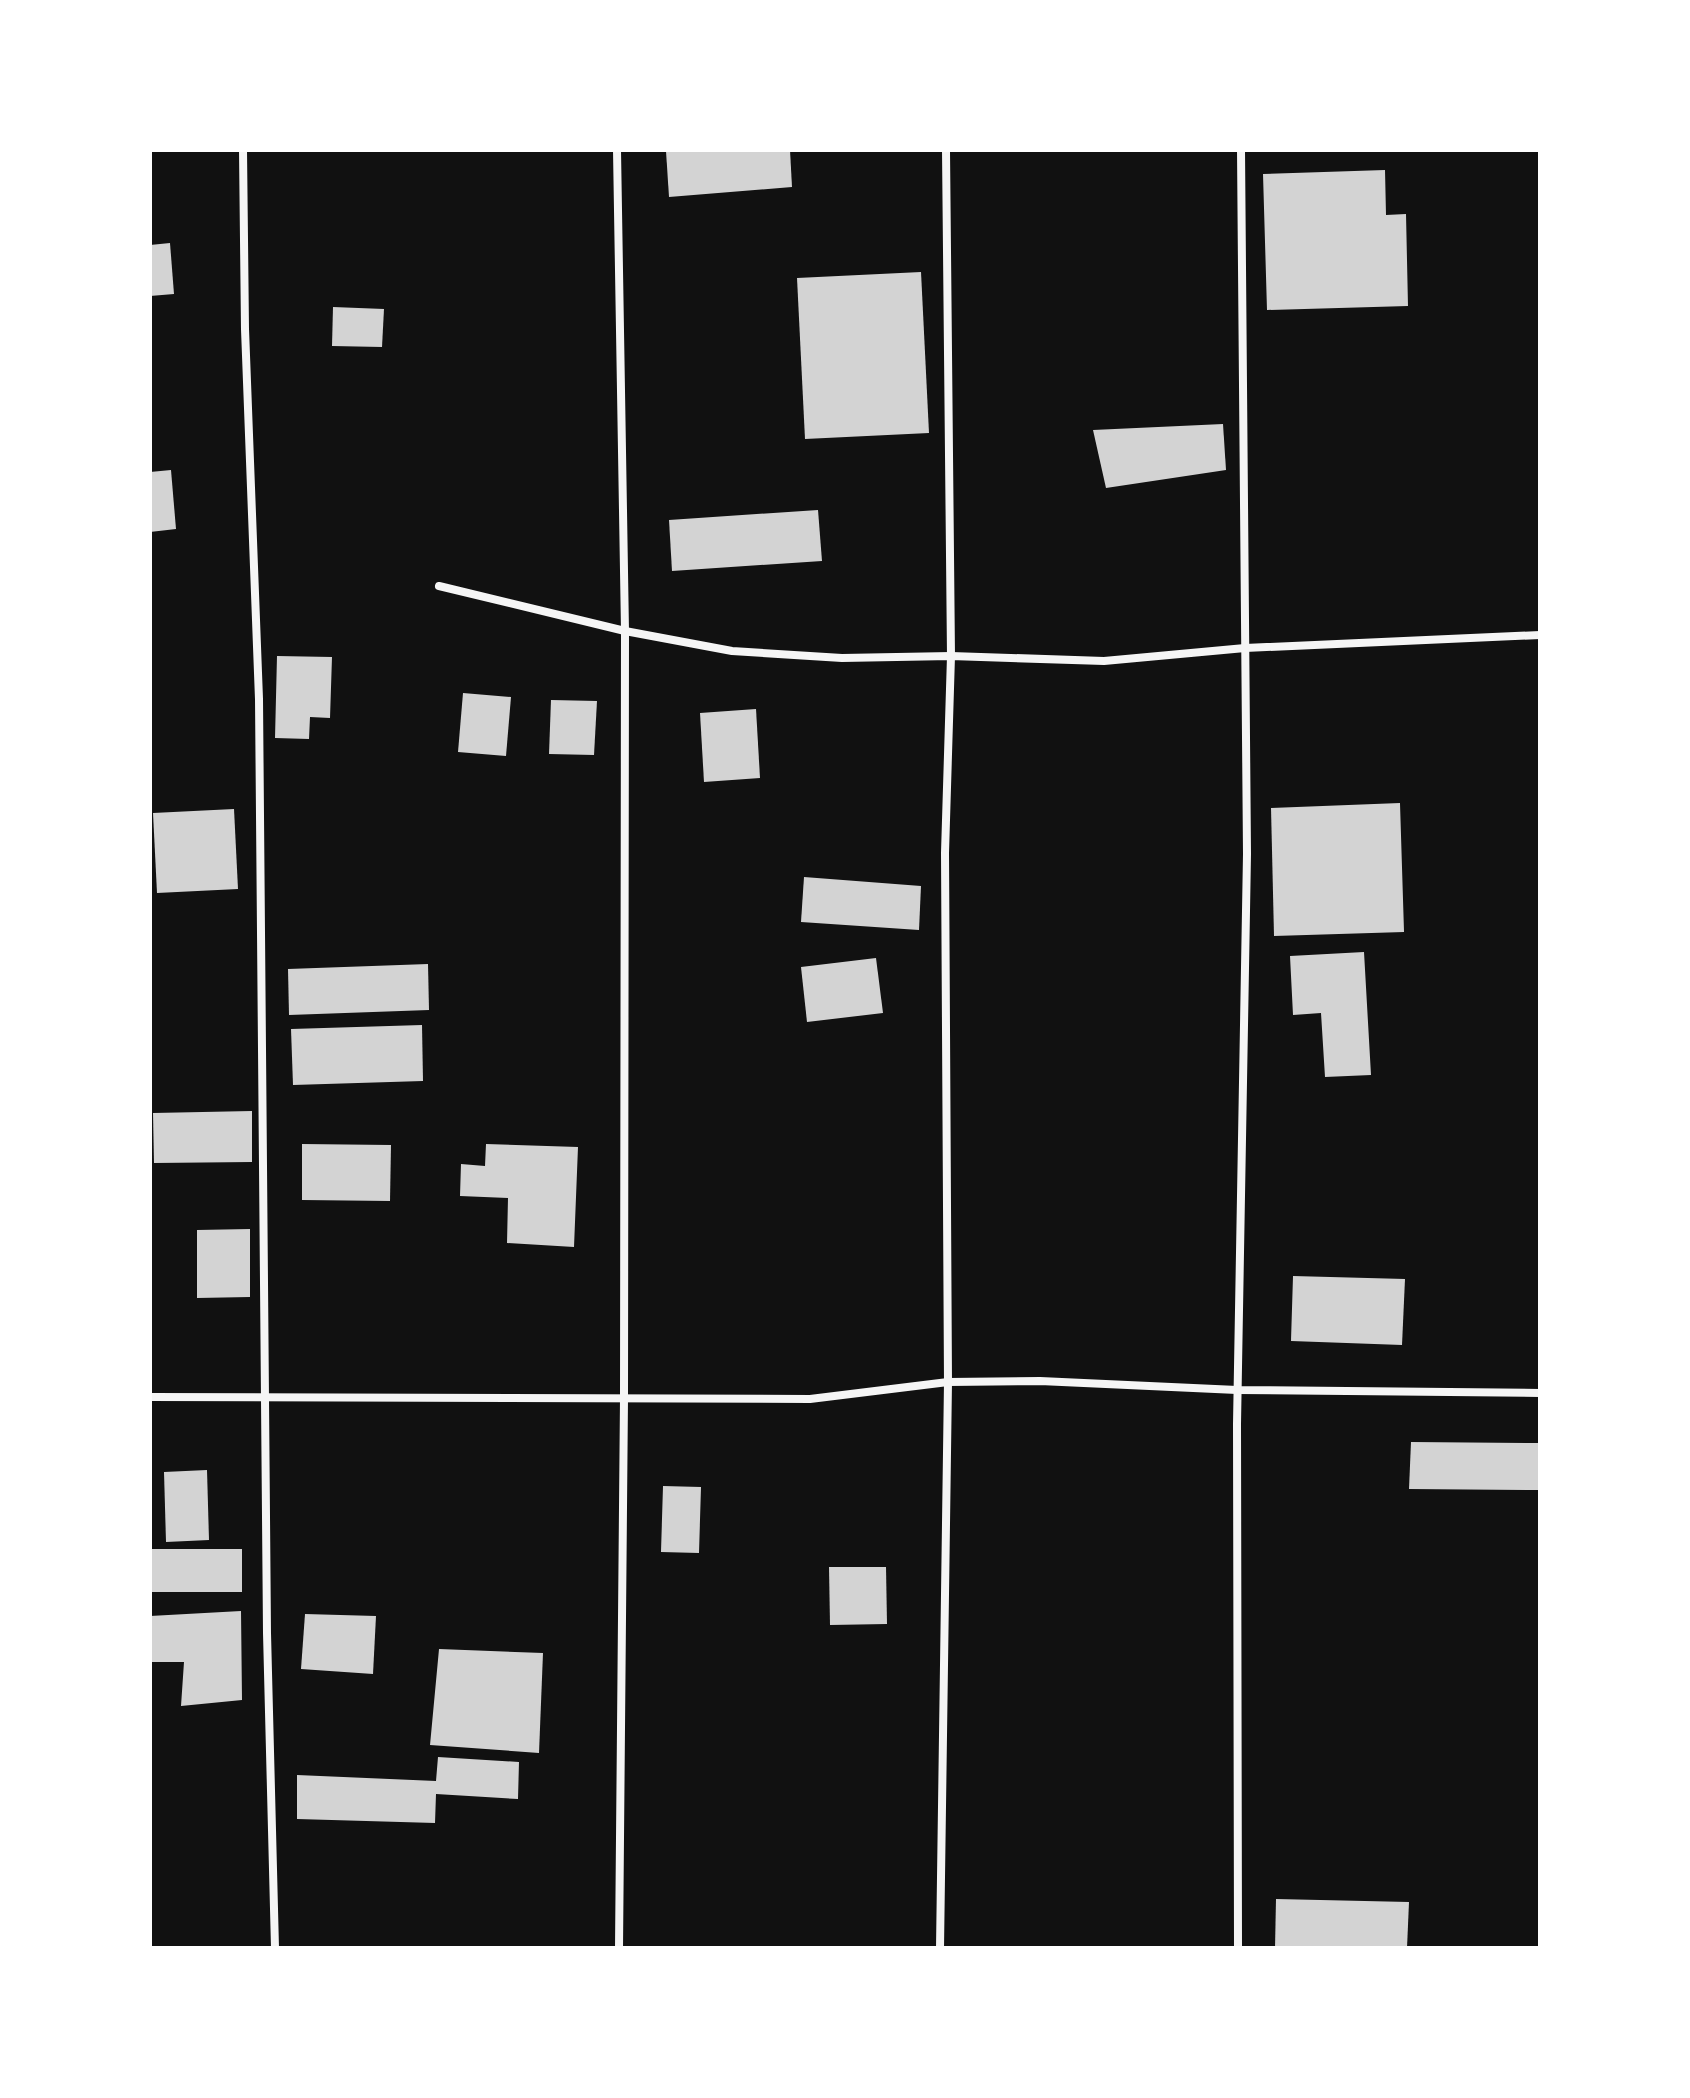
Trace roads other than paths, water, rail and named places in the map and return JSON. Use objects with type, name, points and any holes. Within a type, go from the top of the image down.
[{"type":"street","points":[[243,150],[245,329],[259,699],[267,1633],[275,1948]]},
{"type":"street","points":[[617,150],[625,631],[624,1398],[619,1948]]},
{"type":"street","points":[[940,1948],[948,1382],[945,853],[951,656],[946,150]]},
{"type":"street","points":[[1238,1948],[1237,1390],[1247,854],[1241,150]]},
{"type":"street","points":[[439,586],[625,631],[732,651],[842,658],[951,656],[1104,661],[1245,648],[1540,635]]},
{"type":"street","points":[[150,1397],[810,1399],[948,1382],[1040,1381],[1237,1390],[1540,1393]]}]
